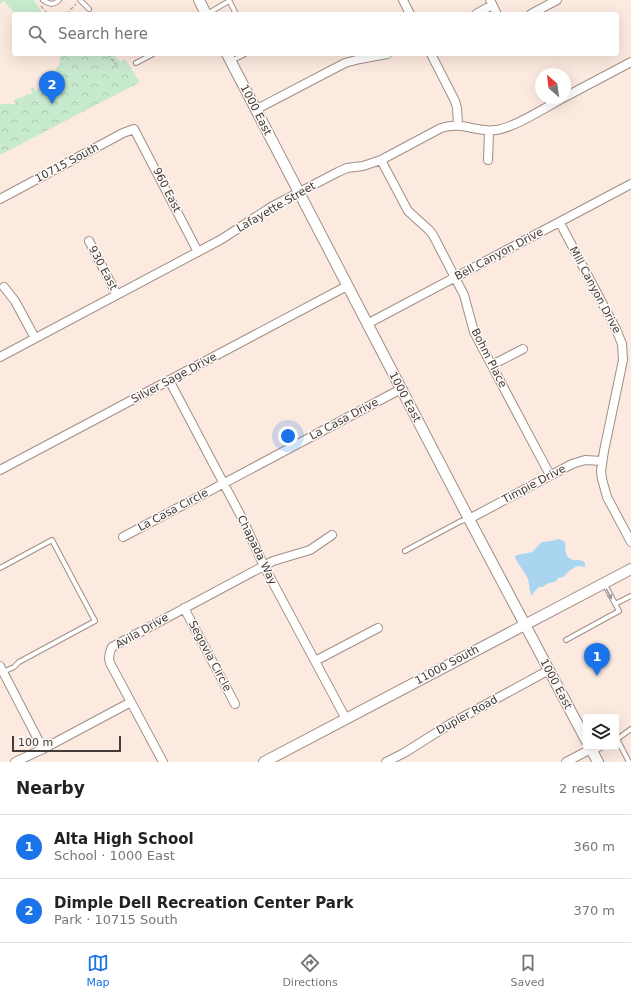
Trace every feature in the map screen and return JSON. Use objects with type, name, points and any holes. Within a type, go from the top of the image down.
[{"type":"street","points":[[199,0],[205,12]]},
{"type":"street","points":[[403,0],[409,12]]},
{"type":"street","points":[[535,12],[557,0]]},
{"type":"street","points":[[479,12],[491,3],[496,12]]},
{"type":"street","points":[[256,110],[345,63],[377,56]]},
{"type":"street","points":[[432,56],[456,101],[458,125]]},
{"type":"street","name":"1000 East","points":[[229,58],[469,519],[583,734]]},
{"type":"street","name":"Lafayette Street","points":[[571,94],[631,62]]},
{"type":"street","name":"Lafayette Street","points":[[0,357],[222,239],[271,207],[347,168],[364,166],[380,160],[441,128],[458,125],[489,131],[497,130],[512,126],[553,104]]},
{"type":"street","name":"10715 South","points":[[0,199],[123,133],[134,129]]},
{"type":"street","name":"960 East","points":[[134,129],[198,252]]},
{"type":"street","points":[[488,160],[489,131]]},
{"type":"street","name":"Bohm Place","points":[[380,160],[408,211],[433,235],[464,295],[474,332],[550,475]]},
{"type":"street","name":"Bell Canyon Drive","points":[[367,324],[631,184]]},
{"type":"street","name":"Mill Canyon Drive","points":[[560,223],[616,329],[622,344],[623,360],[602,461],[602,480],[607,497],[631,542]]},
{"type":"street","name":"930 East","points":[[89,241],[117,295]]},
{"type":"street","name":"Silver Sage Drive","points":[[2,469],[347,286]]},
{"type":"street","points":[[4,287],[16,301],[35,338]]},
{"type":"street","points":[[492,365],[523,349]]},
{"type":"street","name":"Chapada Way","points":[[169,380],[243,520],[264,566],[346,719]]},
{"type":"street","name":"La Casa Drive","points":[[223,483],[401,389]]},
{"type":"street","points":[[0,459],[2,469]]},
{"type":"street","name":"Timpie Drive","points":[[469,519],[578,461],[602,461]]},
{"type":"street","name":"La Casa Circle","points":[[123,537],[223,483]]},
{"type":"street","name":"Avila Drive","points":[[163,762],[110,663],[109,652],[112,647],[273,561],[310,550],[332,535]]},
{"type":"street","name":"11000 South","points":[[264,762],[631,569]]},
{"type":"street","name":"Segovia Circle","points":[[184,608],[235,704]]},
{"type":"street","points":[[315,661],[378,628]]},
{"type":"street","points":[[2,669],[43,749]]},
{"type":"street","name":"Dupler Road","points":[[386,762],[409,750],[450,724],[549,670]]},
{"type":"street","points":[[14,762],[43,749],[131,702]]},
{"type":"street","points":[[566,762],[585,750]]},
{"type":"street","name":"1000 East","points":[[592,750],[598,762]]},
{"type":"lane","points":[[43,0],[51,4],[55,4],[59,0]]},
{"type":"lane","points":[[80,0],[89,9]]},
{"type":"lane","points":[[209,12],[229,0],[235,12]]},
{"type":"lane","points":[[136,62],[149,56]]},
{"type":"lane","points":[[405,551],[460,522],[469,519]]},
{"type":"lane","points":[[0,568],[52,540],[95,621],[19,662],[14,667],[2,669]]},
{"type":"lane","points":[[566,640],[619,612],[604,583]]},
{"type":"lane","points":[[615,604],[631,596]]},
{"type":"lane","points":[[619,739],[630,731]]},
{"type":"lane","points":[[619,744],[629,762]]},
{"type":"path","points":[[68,12],[76,4]]},
{"type":"path","points":[[40,5],[46,12]]},
{"type":"path","points":[[109,56],[117,65]]},
{"type":"green space","points":[[0,0],[34,0],[42,12],[13,12],[4,1],[0,4]]},
{"type":"green space","points":[[60,56],[115,56],[120,62],[125,59],[140,82],[0,155],[0,104],[16,104],[14,100],[33,93],[30,89],[33,87],[36,91],[44,83],[48,87],[60,62]]},
{"type":"water","points":[[559,539],[565,542],[566,554],[569,558],[572,560],[583,561],[585,563],[585,567],[577,566],[563,577],[558,578],[555,582],[539,587],[533,595],[531,594],[529,581],[515,556],[532,552],[542,542]]},
{"type":"place","name":"Dimple Dell Recreation Center Park","points":[[52,104]]},
{"type":"place","name":"Alta High School","points":[[597,676]]}]
